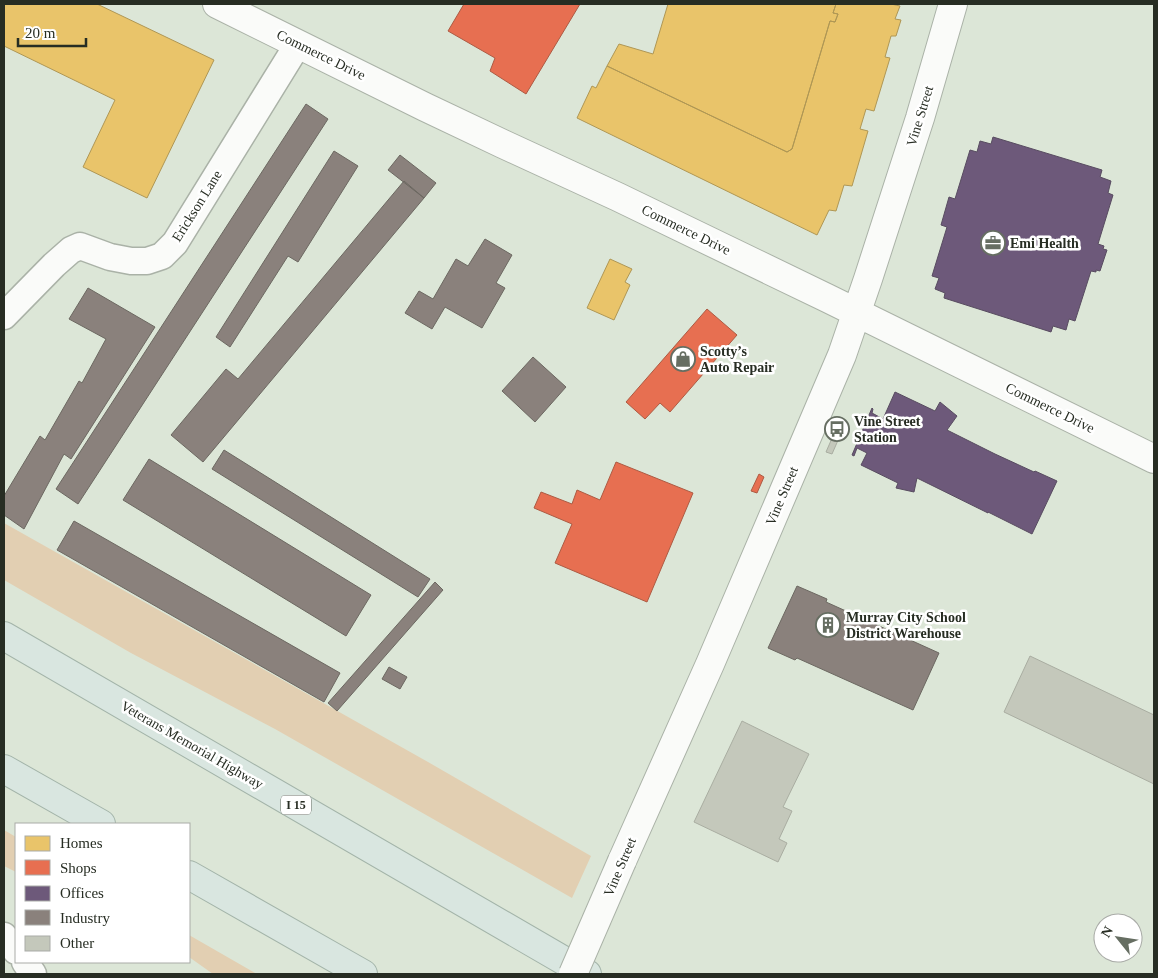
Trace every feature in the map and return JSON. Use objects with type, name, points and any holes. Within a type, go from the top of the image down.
[{"type":"highway","name":"Veterans Memorial Highway","points":[[4,636],[587,974]]},
{"type":"highway","points":[[4,769],[99,823]]},
{"type":"highway","points":[[190,876],[363,974]]},
{"type":"street","name":"Commerce Drive","points":[[218,4],[433,111],[827,298],[1154,459]]},
{"type":"street","name":"Vine Street","points":[[573,974],[710,664],[842,355],[920,118],[952,4]]},
{"type":"street","name":"Erickson Lane","points":[[4,316],[54,265],[71,250],[80,246],[110,257],[131,261],[147,261],[162,256],[175,243],[298,44]]},
{"type":"street","points":[[4,936],[15,950]]},
{"type":"street","points":[[26,963],[32,974]]},
{"type":"shaded area","points":[[4,523],[591,856],[572,898],[275,729],[131,653],[4,580]]},
{"type":"shaded area","points":[[4,830],[15,836],[15,872],[4,866]]},
{"type":"shaded area","points":[[190,936],[257,974],[213,974],[190,958]]},
{"type":"building: Homes","points":[[4,4],[97,4],[214,60],[147,198],[83,167],[115,100],[4,46]]},
{"type":"building: Homes","points":[[668,4],[836,4],[833,13],[838,14],[835,22],[830,21],[792,149],[787,152],[607,66],[619,44],[653,54]]},
{"type":"building: Homes","points":[[836,4],[891,4],[900,6],[895,19],[901,20],[896,36],[891,36],[885,57],[890,58],[874,111],[866,109],[860,129],[868,131],[852,186],[844,185],[836,211],[829,210],[817,235],[577,118],[592,86],[596,88],[607,66],[787,152],[792,149],[830,21],[835,22],[838,14],[833,13]]},
{"type":"building: Homes","points":[[610,259],[632,269],[625,282],[630,285],[614,320],[587,308]]},
{"type":"building: Shops","points":[[464,4],[580,4],[526,94],[490,71],[495,58],[448,31]]},
{"type":"building: Shops","points":[[707,309],[737,335],[670,412],[660,403],[645,419],[626,402]]},
{"type":"building: Shops","points":[[616,462],[693,493],[647,602],[555,563],[572,524],[534,508],[541,492],[572,504],[577,490],[600,500]]},
{"type":"building: Shops","points":[[759,474],[764,477],[757,493],[751,491]]},
{"type":"building: Offices","points":[[993,137],[1102,170],[1100,177],[1111,181],[1108,193],[1113,195],[1098,244],[1104,246],[1103,249],[1107,250],[1100,271],[1091,271],[1075,321],[1069,319],[1066,330],[1053,326],[1051,332],[944,298],[945,293],[935,289],[939,278],[932,276],[947,227],[941,225],[949,197],[955,199],[970,150],[977,152],[980,141],[991,144]]},
{"type":"building: Offices","points":[[895,392],[935,411],[940,402],[957,416],[947,430],[995,454],[1057,481],[1032,534],[917,478],[914,492],[896,488],[898,483],[861,465],[867,453],[857,448],[854,456],[852,455],[872,408],[872,413],[883,419]]},
{"type":"building: Industry","points":[[306,104],[328,119],[78,504],[56,489]]},
{"type":"building: Industry","points":[[334,151],[358,166],[298,262],[288,256],[230,347],[216,337]]},
{"type":"building: Industry","points":[[400,155],[436,183],[424,198],[388,170]]},
{"type":"building: Industry","points":[[404,181],[424,198],[203,462],[171,435],[226,369],[238,379]]},
{"type":"building: Industry","points":[[485,239],[512,255],[496,283],[505,288],[482,328],[445,307],[432,329],[405,313],[419,291],[433,299],[456,259],[468,266]]},
{"type":"building: Industry","points":[[88,288],[155,327],[71,459],[64,454],[24,529],[4,515],[4,496],[40,436],[45,440],[79,381],[82,383],[106,339],[69,319]]},
{"type":"building: Industry","points":[[533,357],[566,387],[535,422],[502,391]]},
{"type":"building: Industry","points":[[224,450],[430,579],[418,597],[212,469]]},
{"type":"building: Industry","points":[[149,459],[371,595],[346,636],[123,500]]},
{"type":"building: Industry","points":[[74,521],[340,673],[324,702],[57,550]]},
{"type":"building: Industry","points":[[435,582],[443,590],[337,711],[328,703]]},
{"type":"building: Industry","name":"Murray City School District Warehouse","points":[[797,586],[827,599],[826,602],[939,653],[913,710],[797,658],[795,660],[768,648]]},
{"type":"building: Industry","points":[[389,667],[407,677],[400,689],[382,679]]},
{"type":"building: Other","points":[[833,436],[839,438],[832,454],[826,452]]},
{"type":"building: Other","points":[[1030,656],[1154,715],[1154,784],[1004,712]]},
{"type":"building: Other","points":[[742,721],[809,754],[783,807],[792,811],[779,839],[787,843],[778,862],[694,822]]},
{"type":"place","name":"Emi Health","points":[[993,243]]},
{"type":"place","name":"Scotty’s Auto Repair","points":[[683,359]]},
{"type":"place","name":"Vine Street Station","points":[[837,429]]},
{"type":"place","name":"Murray City School District Warehouse","points":[[828,625]]}]
